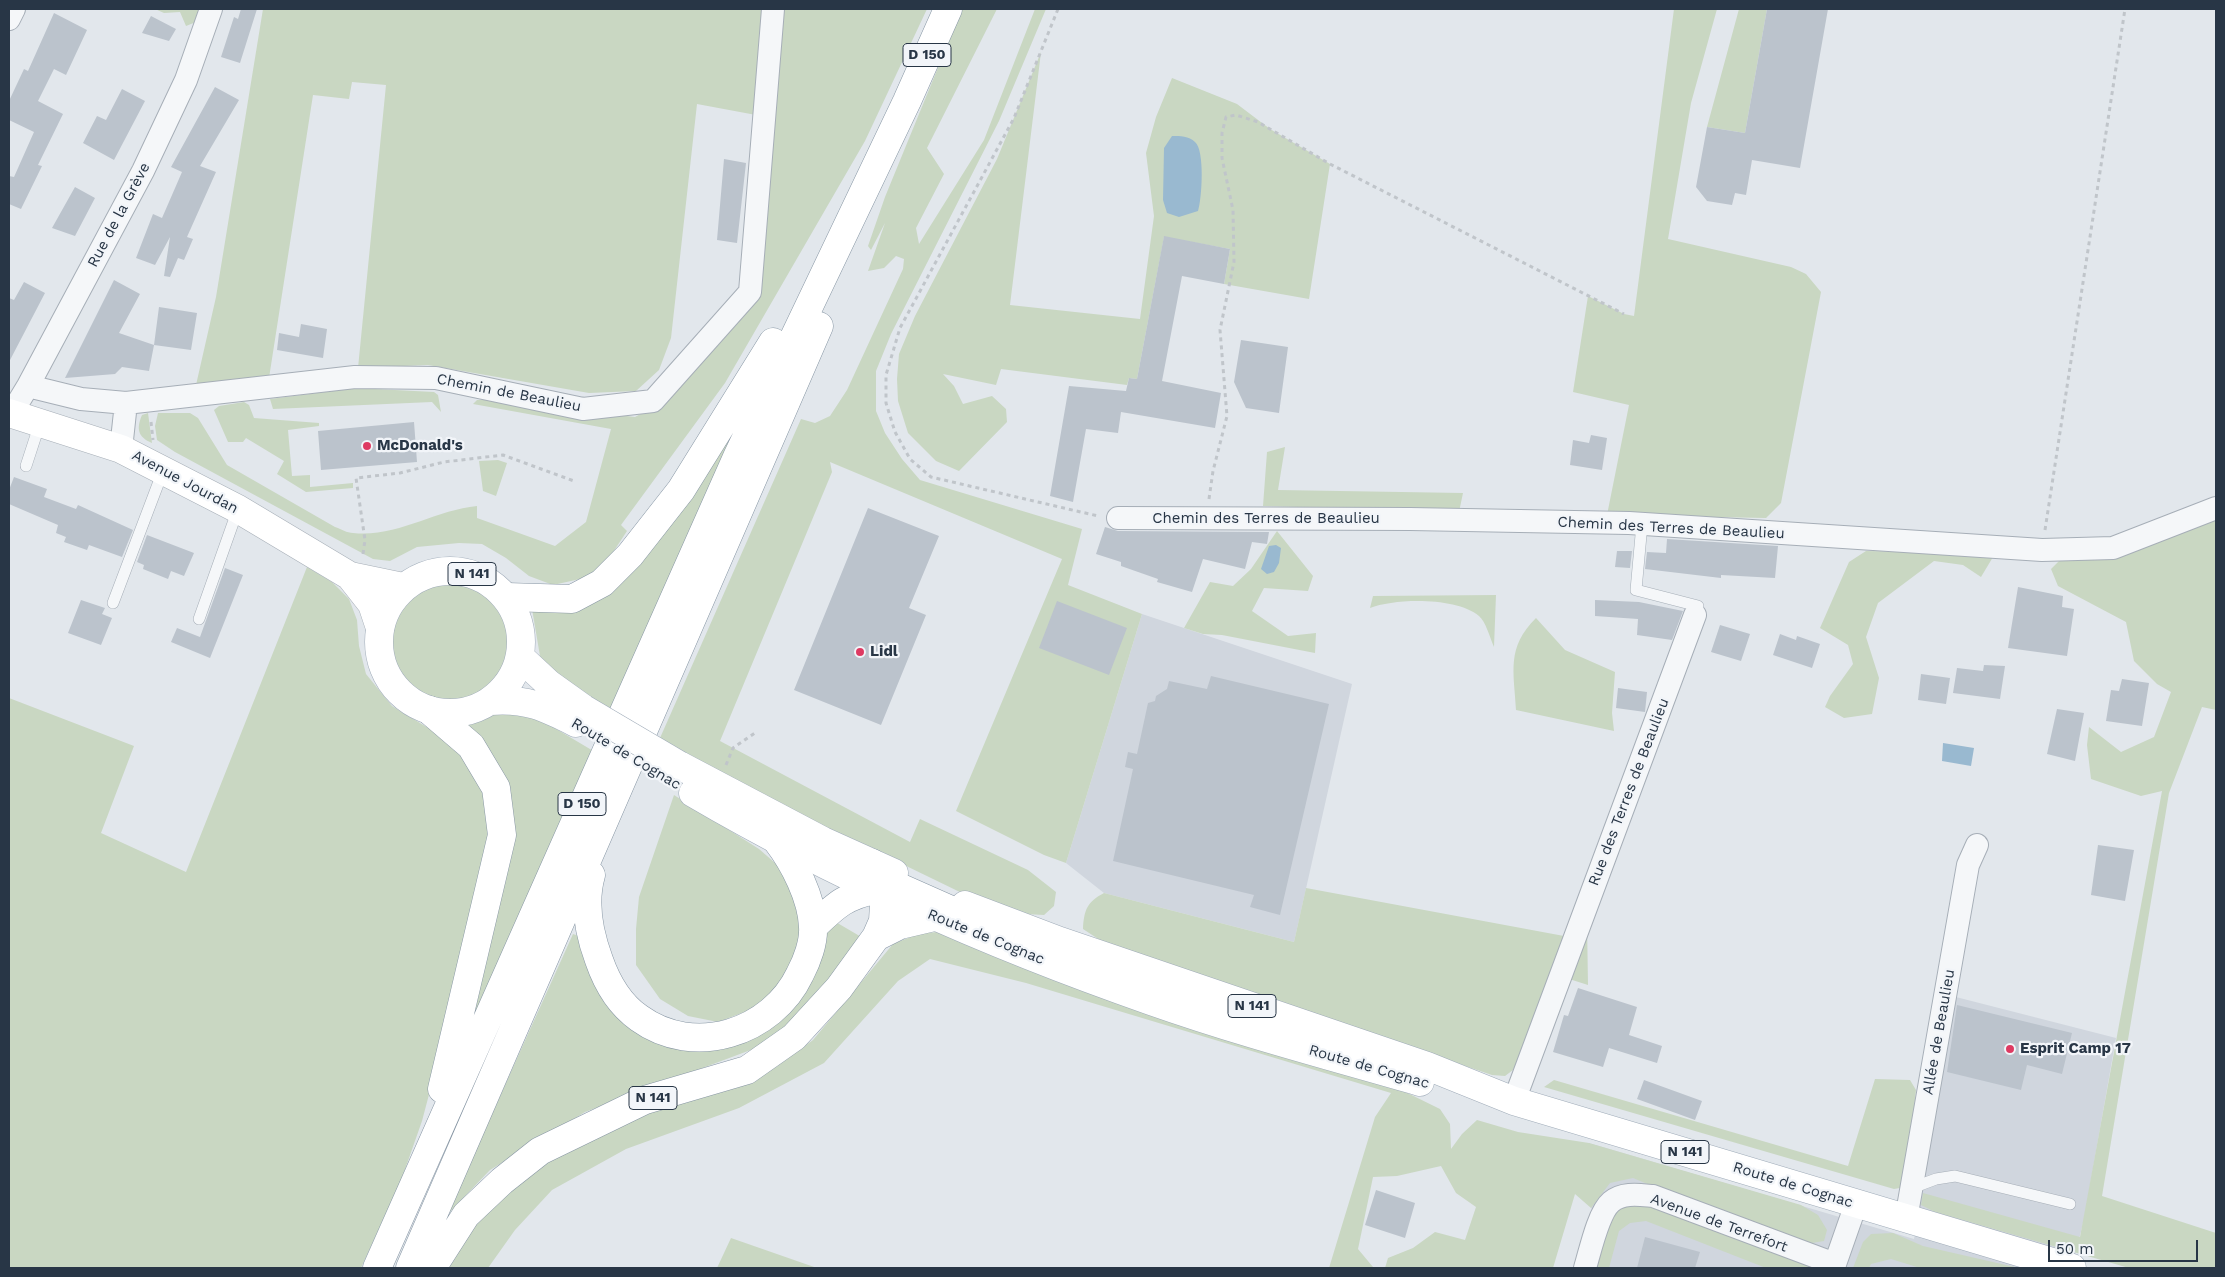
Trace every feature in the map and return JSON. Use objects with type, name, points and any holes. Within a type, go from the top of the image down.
[{"type":"main road","name":"D 150","points":[[426,1154],[738,454],[907,101],[948,9]]},
{"type":"main road","name":"D 150","points":[[410,1268],[608,817],[855,241],[907,101]]},
{"type":"main road","points":[[507,597],[572,599],[602,583],[630,555],[680,490],[766,357],[855,175],[907,101]]},
{"type":"main road","name":"Avenue Jourdan","points":[[10,413],[121,449],[356,567],[403,587]]},
{"type":"main road","name":"Avenue Jourdan","points":[[356,567],[380,628]]},
{"type":"main road","name":"N 141","points":[[445,570],[468,572],[490,582],[507,597],[515,611],[520,626],[522,641],[520,657],[514,674],[504,690],[490,701],[471,711],[450,714],[428,710],[409,700],[393,686],[383,666],[378,645],[380,628],[389,603],[403,587],[423,575],[445,570]]},
{"type":"main road","name":"Route de Cognac","points":[[520,657],[580,716],[674,772],[777,841],[875,876],[960,914],[988,915],[1427,1066],[1514,1101],[2072,1268]]},
{"type":"main road","name":"Route de Cognac","points":[[490,701],[511,699],[580,716]]},
{"type":"main road","points":[[377,1268],[426,1154],[502,835],[496,788],[476,754],[471,746],[428,710]]},
{"type":"main road","name":"Route de Cognac","points":[[674,772],[771,815],[875,876],[934,917],[1095,981],[1235,1028],[1438,1087],[1514,1101]]},
{"type":"main road","points":[[608,817],[600,850],[590,877],[587,910],[592,939],[612,990],[639,1018],[658,1029],[677,1035],[700,1037],[742,1030],[759,1022],[777,1007],[793,988],[804,966],[813,927],[799,876],[789,856],[777,841]]},
{"type":"main road","points":[[813,927],[836,905],[855,894],[875,876],[884,903],[883,921],[876,937]]},
{"type":"main road","name":"N 141","points":[[432,1268],[466,1215],[502,1181],[540,1151],[645,1100],[747,1070],[794,1037],[839,988],[876,937],[900,925],[934,917]]},
{"type":"street","points":[[9,19],[14,9]]},
{"type":"street","name":"Rue de la Grève","points":[[10,413],[28,386],[143,171],[186,80],[211,9]]},
{"type":"street","name":"Chemin de Beaulieu","points":[[28,386],[81,399],[126,403],[355,377],[436,378],[583,409],[652,401],[750,292],[773,9]]},
{"type":"street","points":[[121,449],[126,403]]},
{"type":"street","name":"Chemin des Terres de Beaulieu","points":[[1118,518],[1410,519],[1642,524],[2042,550],[2113,548],[2216,508]]},
{"type":"street","name":"Rue des Terres de Beaulieu","points":[[1514,1101],[1695,615]]},
{"type":"street","name":"Allée de Beaulieu","points":[[1906,1219],[1968,865],[1977,846]]},
{"type":"street","name":"Avenue de Terrefort","points":[[1585,1268],[1600,1220],[1607,1208],[1611,1202],[1631,1194],[1654,1196],[1834,1266],[1856,1204]]},
{"type":"lane","points":[[26,466],[40,422]]},
{"type":"lane","points":[[113,603],[163,470]]},
{"type":"lane","points":[[198,619],[238,509]]},
{"type":"lane","name":"Rue des Terres de Beaulieu","points":[[1642,524],[1636,590],[1698,606],[1695,615]]},
{"type":"lane","points":[[1912,1188],[1936,1179],[1955,1176],[2070,1204]]},
{"type":"path","points":[[1058,9],[1014,118],[900,328],[886,375],[886,403],[895,432],[910,459],[931,477],[1095,516],[1118,518]]},
{"type":"path","points":[[2042,550],[2126,9]]},
{"type":"path","points":[[1207,519],[1213,471],[1227,416],[1220,330],[1234,262],[1233,210],[1222,158],[1222,133],[1226,117],[1236,115],[1258,122],[1330,164],[1624,314]]},
{"type":"path","points":[[150,401],[154,442]]},
{"type":"path","points":[[356,567],[365,540],[356,478],[400,473],[444,462],[503,455],[574,481]]},
{"type":"path","points":[[733,748],[755,733]]},
{"type":"shaded area","points":[[1142,614],[1352,684],[1294,942],[1104,893],[1066,863]]},
{"type":"shaded area","points":[[1952,996],[2116,1038],[2084,1219],[2072,1268],[1588,1268],[1603,1221],[1591,1208],[1589,1143],[1914,1239]]},
{"type":"green space","points":[[155,9],[200,9],[196,22],[186,26],[180,12],[164,13]]},
{"type":"green space","points":[[263,9],[771,9],[756,115],[697,104],[671,338],[659,370],[636,391],[589,393],[428,365],[358,368],[386,85],[352,82],[349,99],[313,95],[269,378],[196,385],[216,297]]},
{"type":"green space","points":[[773,9],[927,9],[865,141],[725,383],[621,525],[627,531],[604,566],[580,579],[553,585],[529,576],[506,558],[482,544],[459,543],[417,547],[390,561],[373,559],[175,452],[157,440],[155,426],[158,413],[190,413],[198,418],[227,465],[335,527],[348,532],[369,533],[400,528],[446,513],[477,506],[477,518],[555,546],[586,522],[611,429],[473,404],[477,400],[495,400],[635,417],[657,405],[760,285]]},
{"type":"green space","points":[[962,9],[997,9],[927,148],[944,174],[916,228],[919,244],[984,140],[1035,9],[1046,9],[999,121],[891,334],[876,371],[876,411],[885,433],[902,459],[920,480],[1082,529],[1068,585],[1142,614],[1066,863],[1044,855],[956,811],[1062,559],[830,462],[832,472],[720,741],[910,842],[920,819],[1028,870],[1056,892],[1054,906],[1044,915],[1025,914],[966,895],[688,760],[689,755],[660,738],[801,419],[815,423],[830,416],[847,390],[903,269],[904,259],[896,256],[884,268],[868,271],[885,223],[871,250],[868,246],[885,197]]},
{"type":"green space","points":[[1674,9],[1717,9],[1691,103],[1668,239],[1791,267],[1806,274],[1821,292],[1781,503],[1766,518],[1607,515],[1629,405],[1573,392],[1588,296],[1624,314],[1634,316]]},
{"type":"green space","points":[[1739,9],[1767,9],[1745,133],[1707,127]]},
{"type":"green space","points":[[1041,52],[1010,305],[1140,319],[1154,216],[1146,153],[1156,117],[1172,78],[1237,104],[1270,129],[1330,164],[1309,299],[1224,284],[1230,249],[1164,237],[1137,379],[1129,378],[1127,385],[1001,369],[996,385],[943,374],[954,386],[963,404],[992,396],[1006,409],[1007,422],[959,471],[936,461],[908,433],[898,401],[899,354],[915,316],[997,159]]},
{"type":"green space","points":[[762,376],[613,712],[541,662],[531,603],[580,602]]},
{"type":"green space","points":[[356,388],[434,392],[438,395],[441,412],[432,402],[273,409],[270,399]]},
{"type":"green space","points":[[244,402],[249,405],[254,418],[319,423],[319,426],[288,430],[292,476],[310,475],[310,487],[353,483],[353,488],[306,492],[277,474],[284,461],[246,438],[243,442],[228,442],[214,410],[219,406]]},
{"type":"green space","points":[[148,413],[152,443],[141,435],[139,428],[142,415]]},
{"type":"green space","points":[[1285,447],[1278,490],[1463,493],[1459,512],[1263,506],[1267,452]]},
{"type":"green space","points":[[498,460],[507,463],[496,496],[483,491],[479,461]]},
{"type":"green space","points":[[2216,508],[2216,710],[2202,707],[2169,793],[2102,1196],[2216,1233],[2216,1268],[2129,1268],[1935,1212],[1921,1205],[1923,1193],[2080,1237],[2162,791],[2141,796],[2091,779],[2087,745],[2089,727],[2121,752],[2154,737],[2171,692],[2157,684],[2134,661],[2126,622],[2058,586],[2051,569],[2061,559],[2113,548]]},
{"type":"green space","points":[[1277,531],[1313,576],[1308,591],[1264,588],[1252,611],[1288,636],[1316,633],[1315,653],[1222,635],[1203,634],[1184,628],[1210,582],[1233,586],[1251,569]]},
{"type":"green space","points":[[1866,551],[1927,552],[1993,557],[1981,577],[1963,565],[1934,561],[1878,603],[1866,637],[1879,678],[1872,714],[1844,718],[1825,707],[1830,696],[1853,664],[1848,645],[1820,628],[1849,562]]},
{"type":"green space","points":[[307,567],[332,582],[349,599],[357,620],[359,646],[366,674],[392,706],[443,737],[462,755],[481,787],[487,804],[488,843],[445,1034],[422,1121],[402,1178],[361,1268],[9,1268],[9,698],[134,746],[101,833],[186,872]]},
{"type":"green space","points":[[451,579],[463,580],[474,584],[485,589],[494,597],[502,606],[507,617],[511,628],[511,652],[507,663],[502,674],[494,683],[485,691],[474,696],[463,700],[451,701],[439,700],[428,696],[417,691],[408,683],[400,674],[395,663],[391,652],[390,640],[391,628],[395,617],[400,606],[408,597],[417,589],[428,584],[439,580]]},
{"type":"green space","points":[[1496,595],[1494,647],[1486,626],[1479,616],[1456,605],[1441,602],[1410,601],[1394,602],[1370,608],[1373,596]]},
{"type":"green space","points":[[1536,618],[1565,650],[1615,672],[1612,713],[1614,731],[1516,710],[1514,661],[1516,650],[1526,629]]},
{"type":"green space","points":[[498,713],[536,717],[595,752],[468,1043],[462,1039],[509,842],[456,723],[469,722]]},
{"type":"green space","points":[[674,795],[759,849],[782,869],[794,890],[799,916],[799,948],[785,980],[763,1005],[718,1022],[688,1016],[660,999],[636,965],[636,929],[639,897]]},
{"type":"green space","points":[[1306,888],[1564,936],[1525,1044],[1513,1070],[1505,1076],[1492,1075],[1109,946],[1083,929],[1084,917],[1090,903],[1104,893],[1294,942]]},
{"type":"green space","points":[[834,921],[863,938],[844,970],[772,1042],[585,1112],[490,1170],[446,1216],[573,934],[581,937],[648,1034],[762,1033]]},
{"type":"green space","points":[[1587,922],[1588,985],[1566,978]]},
{"type":"green space","points":[[937,932],[1383,1081],[1440,1109],[1450,1124],[1451,1149],[1462,1134],[1477,1120],[1518,1132],[1589,1143],[1801,1205],[1818,1215],[1827,1230],[1824,1241],[1812,1243],[1729,1218],[1633,1178],[1610,1183],[1591,1208],[1575,1194],[1553,1268],[1385,1268],[1388,1258],[1413,1248],[1435,1232],[1465,1240],[1476,1207],[1456,1193],[1441,1166],[1397,1176],[1373,1177],[1358,1249],[1373,1267],[1329,1268],[1375,1117],[1391,1093],[1026,983],[930,959],[898,981],[824,1063],[739,1108],[626,1149],[552,1190],[515,1230],[488,1268],[440,1268],[501,1191],[553,1156],[655,1109],[737,1083],[776,1067],[813,1040],[893,944],[918,934]]},
{"type":"green space","points":[[1875,1079],[1910,1080],[1916,1090],[1906,1187],[1894,1189],[1544,1087],[1554,1080],[1848,1166]]},
{"type":"green space","points":[[1635,1202],[1658,1207],[1817,1268],[1766,1268],[1646,1221],[1630,1223],[1619,1231],[1609,1268],[1589,1268],[1617,1207]]},
{"type":"green space","points":[[1893,1233],[1923,1246],[2019,1268],[1920,1268],[1891,1259],[1871,1264],[1869,1268],[1853,1268],[1863,1242],[1871,1234]]},
{"type":"green space","points":[[731,1238],[817,1268],[717,1268]]},
{"type":"water","points":[[1172,136],[1187,137],[1193,140],[1198,147],[1201,164],[1201,196],[1198,211],[1179,217],[1167,213],[1163,200],[1164,148]]},
{"type":"water","points":[[1276,545],[1281,548],[1279,563],[1274,572],[1267,574],[1261,569],[1269,546]]},
{"type":"water","points":[[1943,743],[1974,748],[1971,766],[1942,761]]},
{"type":"building","points":[[241,9],[257,9],[240,63],[221,57],[234,17],[238,19]]},
{"type":"building","points":[[1767,9],[1828,9],[1800,168],[1752,160],[1746,195],[1735,193],[1732,205],[1707,201],[1696,187],[1707,127],[1745,133]]},
{"type":"building","points":[[54,13],[87,30],[66,75],[54,69],[38,101],[63,114],[38,165],[42,166],[21,209],[9,204],[9,176],[14,177],[34,132],[9,120],[9,101],[24,69],[28,71]]},
{"type":"building","points":[[151,16],[176,29],[169,41],[142,33]]},
{"type":"building","points":[[215,87],[239,100],[200,166],[216,172],[187,237],[193,239],[184,260],[178,258],[170,277],[164,276],[170,237],[155,265],[136,258],[153,214],[162,218],[182,172],[171,167]]},
{"type":"building","points":[[122,89],[145,101],[114,160],[83,143],[97,116],[106,120]]},
{"type":"building","points":[[724,159],[746,163],[737,243],[717,240]]},
{"type":"building","points":[[75,187],[95,198],[75,236],[52,228]]},
{"type":"building","points":[[1164,236],[1230,249],[1224,284],[1182,276],[1162,381],[1221,393],[1215,428],[1121,412],[1118,433],[1086,429],[1073,502],[1050,496],[1069,386],[1126,391],[1129,378],[1137,379]]},
{"type":"building","points":[[114,280],[140,294],[119,333],[154,345],[149,371],[122,367],[115,374],[65,378]]},
{"type":"building","points":[[24,282],[45,293],[9,362],[9,298],[14,300]]},
{"type":"building","points":[[159,307],[197,313],[191,350],[154,345]]},
{"type":"building","points":[[301,324],[327,329],[323,358],[277,350],[279,333],[299,337]]},
{"type":"building","points":[[1241,340],[1288,347],[1279,413],[1246,408],[1234,382]]},
{"type":"building","name":"McDonald's","points":[[414,422],[417,462],[321,470],[318,431]]},
{"type":"building","points":[[1591,435],[1607,438],[1602,470],[1570,465],[1573,440],[1589,443]]},
{"type":"building","points":[[14,477],[47,489],[44,497],[76,509],[78,505],[133,530],[122,557],[89,545],[87,550],[64,542],[66,537],[56,533],[58,525],[9,504],[9,490]]},
{"type":"building","name":"Lidl","points":[[868,508],[939,536],[909,608],[926,615],[881,725],[794,690]]},
{"type":"building","points":[[1105,527],[1118,531],[1269,532],[1267,544],[1252,542],[1245,569],[1203,559],[1192,592],[1157,582],[1158,579],[1121,566],[1121,562],[1096,554]]},
{"type":"building","points":[[147,535],[194,553],[184,576],[171,571],[168,579],[143,569],[144,565],[137,562]]},
{"type":"building","points":[[1667,539],[1778,546],[1775,578],[1721,575],[1721,578],[1645,569],[1647,552],[1666,553]]},
{"type":"building","points":[[1617,551],[1632,551],[1630,568],[1615,567]]},
{"type":"building","points":[[225,568],[243,575],[210,658],[171,642],[177,628],[200,637]]},
{"type":"building","points":[[2018,587],[2063,596],[2062,607],[2074,609],[2067,656],[2008,648]]},
{"type":"building","points":[[81,600],[105,608],[102,614],[112,618],[101,645],[68,633]]},
{"type":"building","points":[[1595,600],[1639,602],[1683,611],[1672,640],[1637,635],[1638,619],[1595,616]]},
{"type":"building","points":[[1057,601],[1127,628],[1109,675],[1039,648]]},
{"type":"building","points":[[1720,625],[1750,634],[1741,661],[1711,652]]},
{"type":"building","points":[[1780,634],[1796,640],[1797,636],[1820,644],[1812,668],[1773,655]]},
{"type":"building","points":[[1984,665],[2005,666],[2000,699],[1953,693],[1957,668],[1983,671]]},
{"type":"building","points":[[1921,674],[1950,678],[1946,704],[1918,700]]},
{"type":"building","points":[[1211,676],[1329,704],[1280,915],[1250,907],[1254,895],[1113,861],[1133,769],[1125,767],[1128,752],[1137,754],[1148,703],[1155,701],[1156,696],[1167,689],[1169,681],[1207,689]]},
{"type":"building","points":[[2122,679],[2149,683],[2142,726],[2106,721],[2111,690],[2119,691]]},
{"type":"building","points":[[1618,688],[1647,692],[1645,712],[1616,708]]},
{"type":"building","points":[[2057,709],[2084,713],[2075,761],[2047,754]]},
{"type":"building","points":[[2098,845],[2134,850],[2125,901],[2091,895]]},
{"type":"building","points":[[1578,988],[1637,1007],[1629,1035],[1662,1046],[1657,1063],[1609,1048],[1603,1067],[1553,1052],[1564,1015],[1568,1016]]},
{"type":"building","name":"Esprit Camp 17","points":[[1957,1005],[2072,1033],[2062,1074],[2027,1065],[2021,1090],[1947,1072]]},
{"type":"building","points":[[1644,1080],[1702,1101],[1695,1120],[1637,1099]]},
{"type":"building","points":[[1376,1190],[1415,1203],[1405,1238],[1365,1225]]},
{"type":"building","points":[[1645,1237],[1700,1252],[1695,1268],[1637,1268]]},
{"type":"place","name":"McDonald's","points":[[367,446]]},
{"type":"place","name":"Lidl","points":[[860,652]]},
{"type":"place","name":"Esprit Camp 17","points":[[2010,1049]]}]
